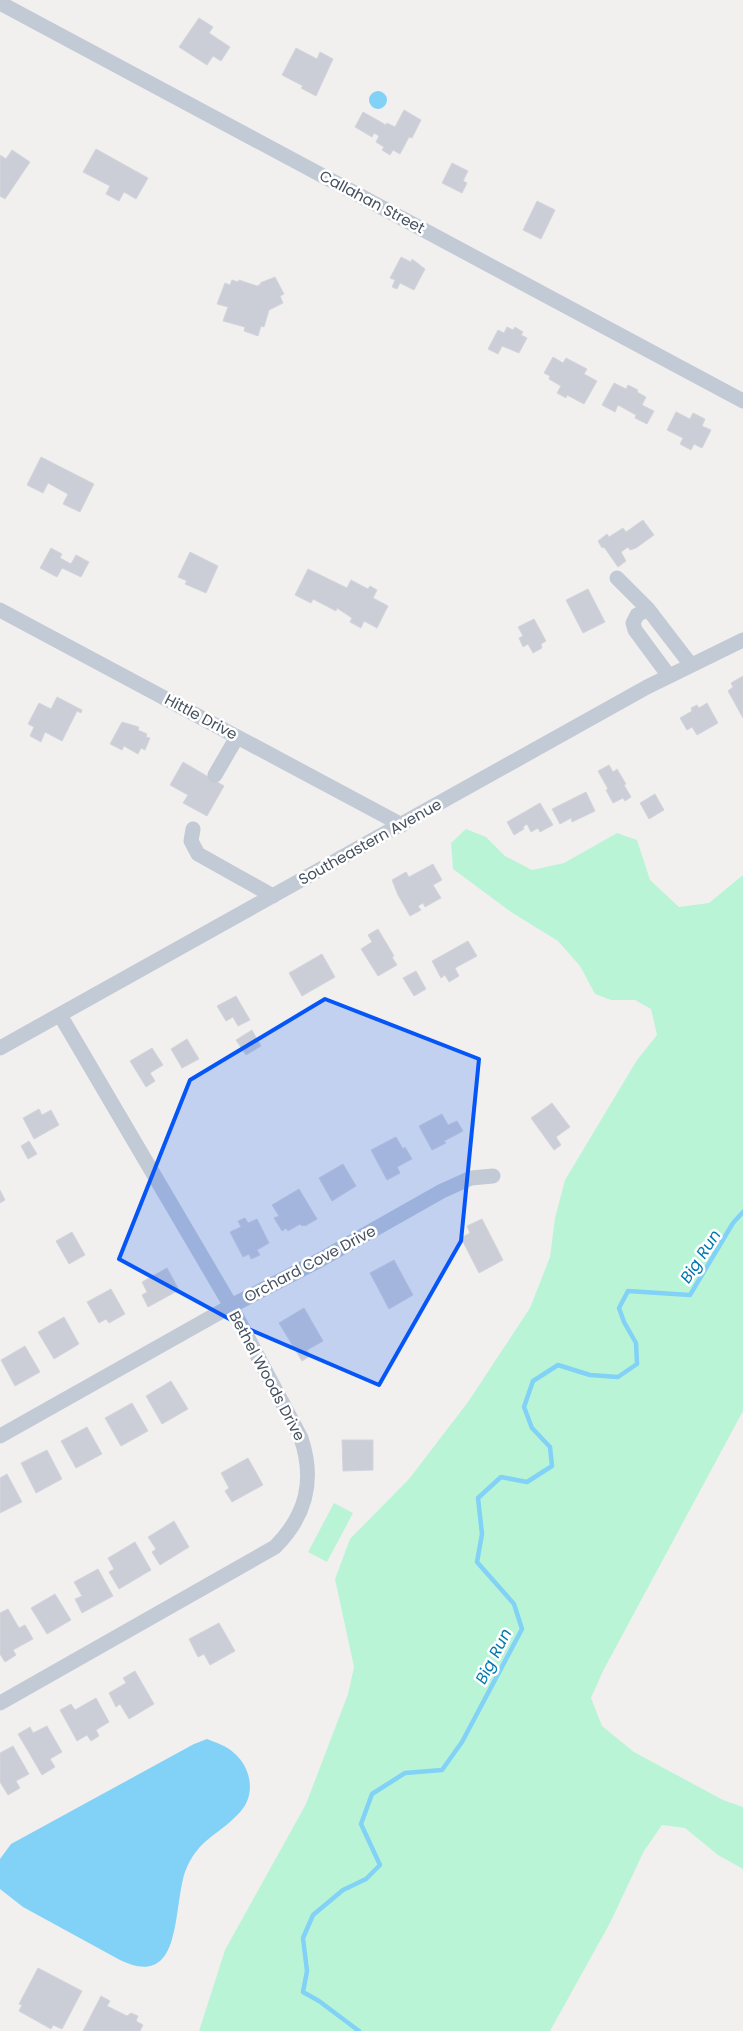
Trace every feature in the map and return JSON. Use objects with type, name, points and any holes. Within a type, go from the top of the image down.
[{"type":"street","name":"Callahan Street","points":[[0,3],[743,401]]},
{"type":"street","points":[[617,578],[648,609],[691,665]]},
{"type":"street","points":[[648,609],[637,615],[633,623],[635,630],[669,676]]},
{"type":"street","name":"Hittle Drive","points":[[0,610],[402,825]]},
{"type":"street","name":"Southeastern Avenue","points":[[0,1048],[669,676],[743,640]]},
{"type":"street","points":[[215,775],[237,737]]},
{"type":"street","points":[[193,829],[191,841],[198,854],[273,896]]},
{"type":"street","name":"Bethel Woods Drive","points":[[0,1703],[275,1547],[288,1534],[297,1521],[302,1510],[307,1486],[306,1453],[301,1438],[231,1306],[60,1015]]},
{"type":"street","name":"Orchard Cove Drive","points":[[0,1436],[231,1306],[320,1260],[442,1191],[471,1178],[493,1176]]},
{"type":"highlighted area","points":[[325,999],[479,1059],[461,1241],[379,1385],[246,1328],[119,1259],[190,1080]]},
{"type":"green space","points":[[466,829],[486,837],[505,856],[532,870],[564,863],[617,833],[637,840],[650,880],[679,907],[709,903],[743,875],[743,1411],[603,1671],[591,1698],[602,1726],[634,1752],[723,1800],[743,1807],[743,1869],[718,1855],[685,1828],[662,1825],[644,1851],[610,1923],[550,2031],[199,2031],[225,1950],[306,1804],[348,1694],[354,1667],[335,1579],[350,1539],[409,1479],[468,1402],[530,1308],[550,1257],[555,1218],[565,1180],[637,1060],[657,1035],[651,1009],[635,1000],[611,1000],[595,994],[580,966],[558,941],[511,912],[453,869],[451,843]]},
{"type":"green space","points":[[334,1503],[353,1513],[327,1562],[308,1552]]},
{"type":"water","points":[[378,91],[384,94],[387,100],[384,106],[378,109],[372,106],[369,100],[372,94]]},
{"type":"water","points":[[207,1739],[228,1748],[240,1759],[250,1781],[249,1797],[241,1811],[203,1844],[190,1861],[182,1882],[171,1942],[167,1952],[157,1963],[141,1967],[120,1960],[23,1907],[0,1889],[0,1859],[11,1844],[194,1744]]},
{"type":"building","points":[[199,18],[213,27],[209,33],[230,47],[221,61],[213,56],[207,65],[179,47]]},
{"type":"building","points":[[296,48],[317,59],[320,52],[333,59],[316,96],[301,88],[303,86],[282,75]]},
{"type":"building","points":[[404,110],[421,120],[412,138],[409,137],[400,154],[393,150],[390,155],[382,150],[384,147],[376,142],[379,136],[374,133],[372,137],[355,127],[363,112],[386,125],[387,123],[395,127]]},
{"type":"building","points":[[96,149],[148,178],[136,199],[124,192],[119,201],[106,194],[110,186],[83,172]]},
{"type":"building","points":[[12,150],[30,162],[5,199],[0,196],[0,155],[6,159]]},
{"type":"building","points":[[452,163],[468,171],[463,181],[467,183],[462,193],[442,183]]},
{"type":"building","points":[[537,201],[555,210],[541,239],[523,230]]},
{"type":"building","points":[[401,257],[411,262],[412,259],[425,269],[414,290],[400,283],[397,289],[392,287],[395,280],[390,278]]},
{"type":"building","points":[[275,277],[284,294],[280,296],[283,303],[269,310],[264,327],[261,326],[258,336],[244,331],[245,327],[223,321],[228,307],[217,304],[225,283],[230,285],[232,280],[238,282],[239,280],[257,286]]},
{"type":"building","points":[[507,327],[513,330],[515,327],[523,332],[521,335],[527,338],[519,353],[502,346],[498,354],[488,349],[498,330],[504,333]]},
{"type":"building","points":[[553,357],[563,363],[566,358],[587,369],[584,374],[597,381],[584,404],[567,395],[566,398],[557,393],[561,386],[549,379],[550,376],[544,373]]},
{"type":"building","points":[[614,383],[626,389],[628,385],[646,397],[642,405],[654,411],[647,424],[635,418],[636,415],[618,405],[615,412],[602,405]]},
{"type":"building","points":[[676,412],[690,419],[693,413],[705,419],[702,426],[711,430],[702,448],[694,444],[691,450],[680,444],[683,438],[667,430]]},
{"type":"building","points":[[41,457],[94,484],[80,512],[63,504],[68,494],[48,483],[43,493],[27,485]]},
{"type":"building","points":[[643,520],[654,535],[636,548],[630,550],[628,547],[621,552],[626,561],[618,567],[598,541],[607,534],[609,537],[623,528],[626,532]]},
{"type":"building","points":[[51,548],[62,554],[60,558],[71,564],[76,555],[89,562],[81,577],[62,568],[57,577],[40,568]]},
{"type":"building","points":[[190,552],[218,566],[206,593],[185,584],[187,581],[178,577]]},
{"type":"building","points":[[308,569],[347,588],[351,580],[368,589],[370,586],[377,590],[373,598],[388,606],[377,628],[364,621],[361,628],[350,622],[352,618],[337,608],[336,611],[313,599],[311,603],[295,595]]},
{"type":"building","points":[[588,589],[605,622],[583,633],[566,600]]},
{"type":"building","points":[[534,619],[546,641],[541,644],[542,648],[533,653],[528,644],[523,647],[519,638],[523,636],[518,627]]},
{"type":"building","points":[[743,676],[743,718],[728,691],[733,687],[731,683]]},
{"type":"building","points":[[57,697],[82,710],[81,713],[77,711],[62,741],[45,732],[41,742],[30,736],[34,727],[28,724],[39,703],[51,709]]},
{"type":"building","points":[[707,703],[718,723],[697,735],[692,727],[687,730],[680,718],[692,711],[691,708],[697,705],[699,708]]},
{"type":"building","points":[[122,722],[139,727],[138,730],[147,734],[146,737],[150,738],[145,750],[141,748],[138,754],[124,746],[122,750],[110,744]]},
{"type":"building","points":[[183,762],[224,786],[207,816],[183,803],[188,795],[170,785]]},
{"type":"building","points":[[609,765],[613,772],[617,769],[626,784],[624,785],[631,797],[625,801],[623,798],[613,803],[606,790],[608,789],[598,771]]},
{"type":"building","points":[[586,792],[595,811],[572,822],[571,818],[560,824],[552,809]]},
{"type":"building","points":[[655,794],[664,810],[649,819],[640,803]]},
{"type":"building","points":[[540,803],[553,825],[540,832],[538,828],[531,832],[527,824],[523,827],[524,829],[514,835],[507,822]]},
{"type":"building","points":[[433,864],[442,880],[433,885],[441,898],[425,907],[423,903],[418,906],[421,910],[410,916],[392,880],[406,872],[409,877]]},
{"type":"building","points":[[378,929],[394,956],[392,957],[397,965],[378,976],[361,949],[372,942],[368,935]]},
{"type":"building","points":[[468,941],[477,956],[455,968],[459,976],[449,982],[445,975],[441,978],[432,961]]},
{"type":"building","points":[[322,954],[335,977],[302,996],[289,973]]},
{"type":"building","points":[[416,971],[426,989],[414,996],[403,978]]},
{"type":"building","points":[[236,996],[250,1020],[238,1026],[233,1017],[226,1021],[217,1006]]},
{"type":"building","points":[[252,1030],[261,1046],[246,1055],[236,1040]]},
{"type":"building","points":[[187,1039],[199,1059],[182,1068],[171,1049]]},
{"type":"building","points":[[152,1048],[163,1065],[150,1073],[155,1081],[146,1087],[130,1061]]},
{"type":"building","points":[[552,1103],[570,1127],[556,1137],[561,1145],[554,1150],[531,1118]]},
{"type":"building","points":[[39,1109],[42,1115],[51,1110],[59,1125],[34,1139],[23,1118]]},
{"type":"building","points":[[442,1114],[448,1125],[457,1121],[463,1131],[432,1150],[419,1126]]},
{"type":"building","points":[[396,1137],[412,1159],[397,1167],[400,1173],[387,1180],[371,1150]]},
{"type":"building","points":[[29,1141],[37,1154],[28,1159],[21,1146]]},
{"type":"building","points":[[343,1164],[356,1186],[332,1201],[319,1178]]},
{"type":"building","points":[[299,1189],[317,1219],[305,1226],[300,1224],[288,1231],[286,1228],[282,1231],[274,1218],[279,1216],[272,1205]]},
{"type":"building","points":[[0,1190],[5,1200],[0,1203]]},
{"type":"building","points":[[245,1218],[248,1223],[257,1219],[269,1243],[257,1250],[260,1255],[251,1259],[249,1254],[243,1257],[230,1232],[241,1227],[238,1221]]},
{"type":"building","points":[[482,1219],[503,1260],[479,1273],[461,1238],[470,1233],[467,1226]]},
{"type":"building","points":[[72,1232],[85,1255],[69,1264],[56,1241]]},
{"type":"building","points":[[394,1260],[413,1295],[389,1309],[370,1273]]},
{"type":"building","points":[[167,1268],[179,1290],[148,1307],[142,1295],[147,1292],[142,1282]]},
{"type":"building","points":[[111,1289],[125,1314],[109,1323],[106,1319],[99,1323],[87,1302]]},
{"type":"building","points":[[304,1308],[323,1341],[307,1350],[310,1356],[302,1361],[279,1323]]},
{"type":"building","points":[[64,1317],[79,1344],[54,1359],[38,1332]]},
{"type":"building","points":[[25,1346],[40,1372],[15,1386],[1,1360]]},
{"type":"building","points":[[171,1381],[188,1409],[162,1424],[146,1396]]},
{"type":"building","points":[[132,1403],[148,1431],[121,1446],[105,1418]]},
{"type":"building","points":[[87,1427],[102,1454],[76,1468],[61,1441]]},
{"type":"building","points":[[342,1440],[373,1440],[373,1470],[343,1471]]},
{"type":"building","points":[[47,1450],[62,1479],[36,1493],[21,1463]]},
{"type":"building","points":[[248,1458],[263,1485],[232,1502],[225,1491],[229,1488],[221,1473]]},
{"type":"building","points":[[7,1474],[22,1502],[0,1513],[0,1478]]},
{"type":"building","points":[[174,1521],[189,1547],[160,1565],[152,1552],[156,1549],[148,1537]]},
{"type":"building","points":[[135,1542],[151,1570],[119,1589],[109,1572],[114,1569],[108,1558]]},
{"type":"building","points":[[98,1569],[113,1596],[82,1613],[75,1599],[82,1596],[74,1582]]},
{"type":"building","points":[[55,1594],[71,1620],[47,1634],[31,1608]]},
{"type":"building","points":[[8,1609],[19,1628],[25,1625],[33,1639],[13,1650],[16,1655],[5,1662],[0,1654],[0,1613]]},
{"type":"building","points":[[219,1623],[235,1651],[210,1665],[204,1654],[198,1657],[189,1639]]},
{"type":"building","points":[[135,1671],[154,1704],[129,1719],[120,1704],[116,1707],[109,1693],[126,1683],[123,1678]]},
{"type":"building","points":[[96,1698],[109,1722],[96,1730],[99,1736],[91,1741],[87,1735],[77,1741],[60,1710],[71,1704],[75,1710]]},
{"type":"building","points":[[47,1726],[62,1752],[50,1759],[55,1767],[42,1775],[18,1734],[30,1727],[33,1733]]},
{"type":"building","points":[[13,1746],[29,1774],[16,1781],[20,1788],[8,1795],[0,1782],[0,1753]]},
{"type":"building","points":[[38,1968],[82,1991],[62,2029],[53,2025],[51,2029],[19,2011],[22,2005],[19,2004]]},
{"type":"building","points":[[101,1996],[110,2001],[107,2006],[127,2016],[131,2013],[138,2016],[136,2021],[143,2025],[140,2031],[83,2031]]},
{"type":"waterway","name":"Big Run","points":[[359,2031],[319,2001],[303,1992],[307,1971],[303,1938],[313,1915],[343,1890],[366,1879],[380,1865],[361,1824],[372,1794],[405,1773],[442,1770],[462,1742],[522,1629],[514,1604],[477,1562],[482,1534],[478,1498],[501,1477],[527,1482],[552,1466],[550,1447],[532,1428],[524,1407],[533,1381],[558,1365],[590,1375],[618,1377],[637,1364],[636,1343],[624,1322],[619,1308],[628,1291],[690,1295],[733,1223],[743,1212]]}]
